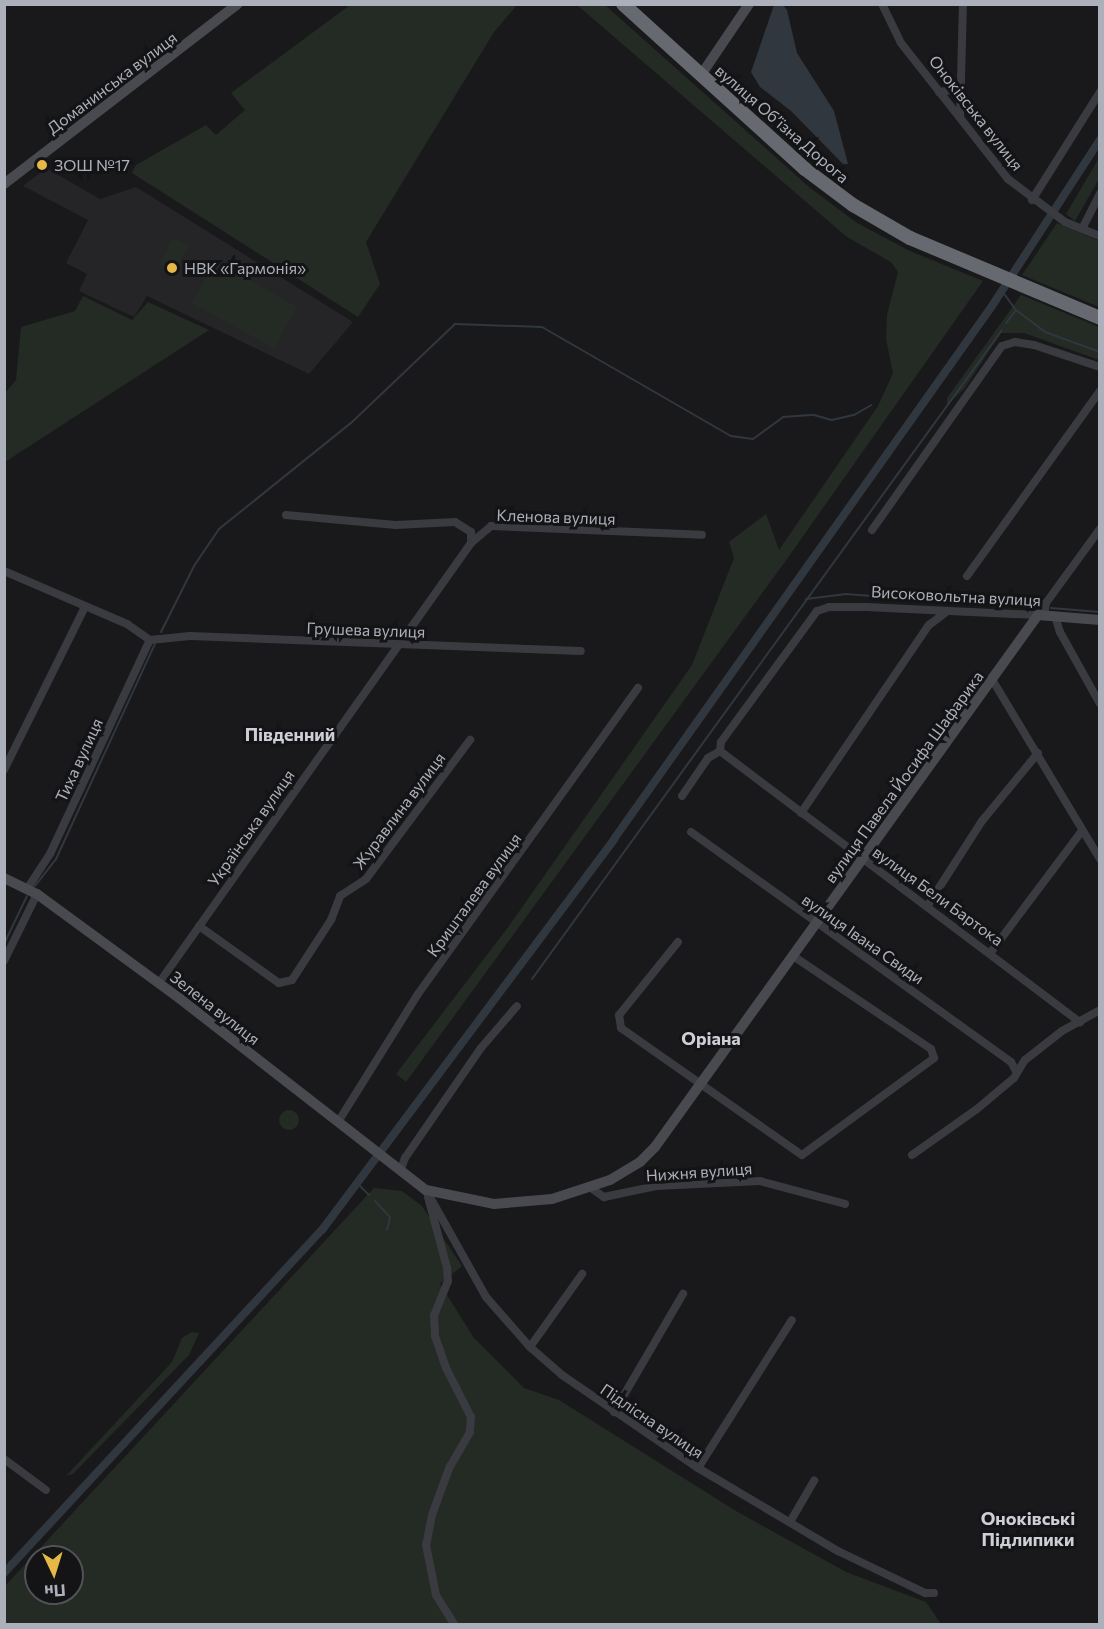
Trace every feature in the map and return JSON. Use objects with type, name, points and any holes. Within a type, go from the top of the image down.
[{"type":"highway","name":"вулиця Обʼїзна Дорога","points":[[623,4],[805,169],[853,205],[910,238],[1100,318]]},
{"type":"street","name":"Доманинська вулиця","points":[[4,184],[238,4]]},
{"type":"street","points":[[701,75],[749,4]]},
{"type":"street","name":"Оноківська вулиця","points":[[882,4],[901,43],[1008,179],[1032,200],[1065,222],[1083,227],[1100,236]]},
{"type":"street","points":[[960,117],[958,89],[963,4]]},
{"type":"street","points":[[939,92],[958,89]]},
{"type":"street","points":[[1032,200],[1100,92]]},
{"type":"street","points":[[1083,227],[1100,193]]},
{"type":"street","points":[[872,530],[993,356],[1007,343],[1034,345],[1100,367]]},
{"type":"street","points":[[967,576],[1100,391]]},
{"type":"street","points":[[286,515],[388,525],[455,522],[471,532],[471,543]]},
{"type":"street","name":"Кленова вулиця","points":[[471,543],[491,526],[702,535]]},
{"type":"street","name":"вулиця Павела Йосифа Шафарика","points":[[426,1190],[459,1199],[507,1204],[552,1199],[591,1188],[640,1162],[701,1085],[993,681],[1046,616],[1046,603],[1100,529]]},
{"type":"street","name":"Українська вулиця","points":[[159,983],[471,543]]},
{"type":"street","points":[[4,571],[127,624],[150,640]]},
{"type":"street","points":[[4,770],[85,607]]},
{"type":"street","name":"Високовольтна вулиця","points":[[720,751],[721,742],[812,614],[829,607],[1100,620]]},
{"type":"street","points":[[801,813],[929,625],[948,611]]},
{"type":"street","points":[[1046,616],[1060,632],[1100,704]]},
{"type":"street","name":"Грушева вулиця","points":[[150,640],[190,636],[582,651]]},
{"type":"street","name":"Тиха вулиця","points":[[4,960],[32,891],[150,640]]},
{"type":"street","points":[[993,681],[1100,859]]},
{"type":"street","name":"Кришталева вулиця","points":[[338,1122],[418,994],[638,688]]},
{"type":"street","name":"Журавлина вулиця","points":[[199,926],[279,982],[292,980],[331,920],[340,896],[366,879],[470,740]]},
{"type":"street","points":[[682,796],[708,758],[720,751]]},
{"type":"street","name":"вулиця Бели Бартока","points":[[720,751],[991,952],[1080,1022]]},
{"type":"street","points":[[928,905],[982,821],[1038,753]]},
{"type":"street","points":[[991,952],[1082,831]]},
{"type":"street","name":"вулиця Івана Свиди","points":[[691,832],[1011,1062],[1016,1071]]},
{"type":"street","name":"Зелена вулиця","points":[[4,878],[32,891],[159,983],[426,1190]]},
{"type":"street","points":[[678,942],[619,1015],[618,1023],[701,1085],[802,1155],[932,1062],[931,1050],[793,956]]},
{"type":"street","points":[[397,1166],[482,1048],[517,1006]]},
{"type":"street","points":[[912,1155],[977,1109],[1062,1031],[1100,1010]]},
{"type":"street","name":"Нижня вулиця","points":[[591,1188],[604,1197],[656,1186],[760,1181],[845,1204]]},
{"type":"street","points":[[426,1190],[447,1268],[448,1281],[434,1315],[435,1336],[446,1368],[471,1417],[470,1432],[450,1466],[432,1515],[426,1545],[436,1595],[454,1624]]},
{"type":"street","name":"Підлісна вулиця","points":[[426,1190],[486,1296],[530,1347],[614,1412],[698,1468],[875,1569],[925,1593],[934,1593]]},
{"type":"street","points":[[530,1347],[582,1275]]},
{"type":"street","points":[[614,1412],[683,1294]]},
{"type":"street","points":[[698,1468],[792,1320]]},
{"type":"street","points":[[4,1459],[46,1490]]},
{"type":"street","points":[[790,1522],[814,1481]]},
{"type":"shaded area","points":[[350,5],[517,5],[494,32],[366,242],[380,284],[358,317],[132,173],[136,165],[206,125],[216,135],[245,110],[231,93]]},
{"type":"shaded area","points":[[577,5],[605,5],[809,187],[857,223],[910,251],[983,281],[787,559],[406,1082],[396,1074],[509,926],[692,665],[734,558],[729,542],[766,514],[779,550],[878,406],[893,373],[886,339],[887,315],[898,272],[891,262],[847,237]]},
{"type":"shaded area","points":[[774,5],[783,5],[787,10],[797,53],[834,111],[848,164],[843,164],[791,111],[760,87],[751,72]]},
{"type":"shaded area","points":[[1099,158],[1099,179],[1075,221],[1066,214]]},
{"type":"shaded area","name":"НВК «Гармонія»","points":[[46,168],[100,199],[136,187],[353,322],[309,374],[147,296],[134,317],[79,291],[87,274],[66,263],[88,220],[23,186]]},
{"type":"shaded area","points":[[1057,223],[1099,241],[1099,307],[1022,275]]},
{"type":"shaded area","points":[[173,238],[188,246],[174,272],[159,264]]},
{"type":"shaded area","points":[[215,261],[297,307],[274,349],[192,303]]},
{"type":"shaded area","points":[[1021,295],[1099,327],[1099,360],[1024,333],[1001,333],[964,389],[947,405],[947,398]]},
{"type":"shaded area","points":[[83,296],[132,320],[148,302],[209,330],[5,462],[5,393],[16,380],[21,327],[75,311]]},
{"type":"shaded area","points":[[289,1110],[296,1113],[299,1120],[296,1127],[289,1130],[282,1127],[279,1120],[282,1113]]},
{"type":"shaded area","points":[[374,1188],[402,1191],[422,1206],[462,1266],[440,1284],[474,1338],[524,1388],[559,1400],[736,1511],[846,1572],[926,1602],[941,1624],[5,1624],[4,1587],[24,1565],[24,1605],[84,1605],[84,1545],[43,1545]]},
{"type":"shaded area","points":[[192,1332],[199,1333],[189,1355],[73,1474],[66,1476],[172,1362],[182,1338]]},
{"type":"waterway","points":[[4,1573],[322,1230],[614,839],[992,306],[1100,140]]},
{"type":"waterway","points":[[1002,291],[1016,310],[1045,332],[1100,352]]},
{"type":"waterway","points":[[1006,323],[1016,310]]},
{"type":"waterway","points":[[161,632],[194,566],[219,529],[351,423],[455,324],[542,327],[731,436],[753,439],[783,417],[814,415],[832,420],[854,415],[871,405]]},
{"type":"waterway","points":[[532,979],[1002,330]]},
{"type":"waterway","points":[[806,599],[845,594],[1039,608]]},
{"type":"waterway","points":[[1051,608],[1100,612]]},
{"type":"waterway","points":[[35,886],[56,859],[155,644]]},
{"type":"waterway","points":[[4,944],[27,896]]},
{"type":"waterway","points":[[357,1183],[369,1195]]},
{"type":"waterway","points":[[375,1201],[390,1217],[387,1230]]},
{"type":"place","name":"ЗОШ №17","points":[[42,165]]},
{"type":"place","name":"НВК «Гармонія»","points":[[172,268]]},
{"type":"district","name":"Південний","points":[[290,734]]},
{"type":"district","name":"Оріана","points":[[711,1038]]},
{"type":"district","name":"Оноківські Підлипики","points":[[1028,1529]]}]
